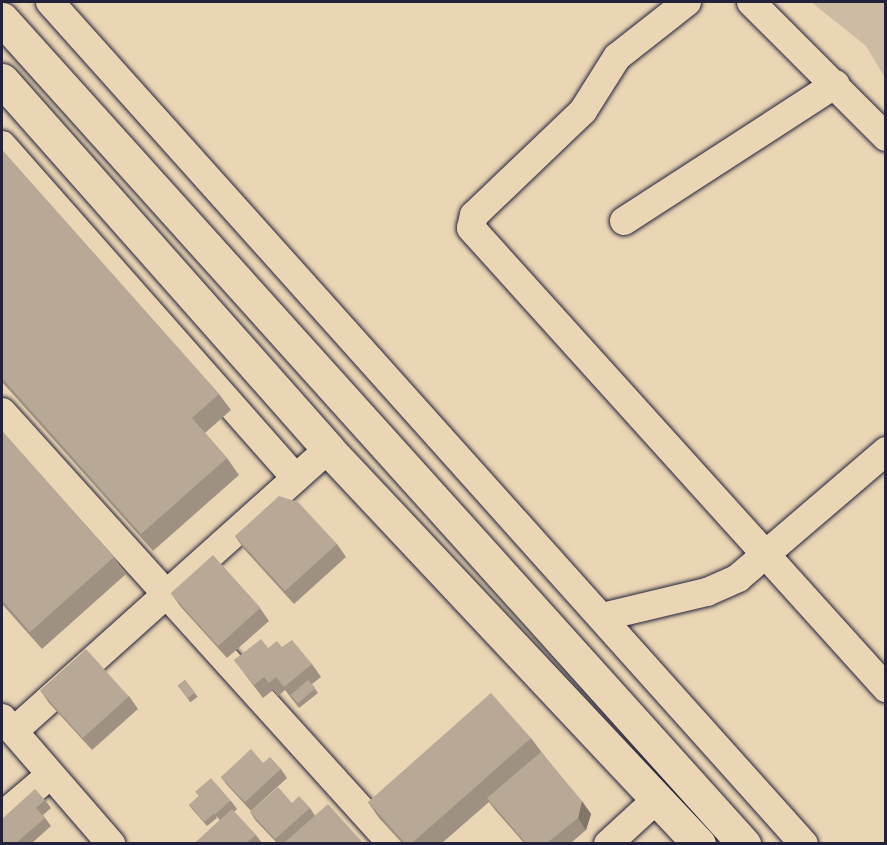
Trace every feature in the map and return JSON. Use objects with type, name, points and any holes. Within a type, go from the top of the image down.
[{"type":"main road","points":[[2,19],[744,843]]},
{"type":"main road","points":[[2,80],[328,449],[699,843]]},
{"type":"street","points":[[50,2],[804,843]]},
{"type":"street","points":[[687,2],[617,57],[583,111],[474,215],[471,228],[765,558],[885,688]]},
{"type":"street","points":[[751,2],[836,84],[885,137]]},
{"type":"street","points":[[624,221],[836,84]]},
{"type":"street","points":[[2,145],[296,478]]},
{"type":"street","points":[[2,412],[164,596],[392,843]]},
{"type":"street","points":[[111,843],[8,724],[164,596],[328,449]]},
{"type":"street","points":[[602,617],[707,592],[765,558],[885,451]]},
{"type":"street","points":[[2,816],[50,775]]},
{"type":"street","points":[[608,843],[658,798]]},
{"type":"shaded area","points":[[811,2],[885,2],[885,78],[866,46]]},
{"type":"building","points":[[2,150],[219,394],[192,418],[227,458],[141,534],[2,378]]},
{"type":"building","points":[[2,431],[114,557],[30,632],[2,600]]},
{"type":"building","points":[[279,496],[298,502],[337,544],[285,591],[235,536]]},
{"type":"building","points":[[213,555],[261,608],[218,646],[171,593]]},
{"type":"building","points":[[261,639],[268,648],[277,641],[282,647],[292,640],[312,664],[284,687],[276,677],[269,683],[264,677],[254,685],[234,660]]},
{"type":"building","points":[[86,649],[129,697],[83,738],[40,690]]},
{"type":"building","points":[[185,680],[195,693],[188,698],[178,686]]},
{"type":"building","points":[[308,680],[315,688],[298,703],[291,695]]},
{"type":"building","points":[[491,693],[531,738],[412,843],[405,843],[368,802]]},
{"type":"building","points":[[251,749],[263,763],[270,757],[281,769],[245,802],[221,777]]},
{"type":"building","points":[[541,752],[582,801],[578,818],[547,843],[526,843],[487,798]]},
{"type":"building","points":[[211,778],[231,801],[215,814],[195,792]]},
{"type":"building","points":[[278,787],[292,803],[299,796],[310,808],[275,839],[250,812]]},
{"type":"building","points":[[35,789],[45,800],[36,808],[45,818],[16,843],[2,843],[2,819]]},
{"type":"building","points":[[199,796],[214,813],[204,822],[189,805]]},
{"type":"building","points":[[328,804],[363,843],[284,843]]},
{"type":"building","points":[[232,809],[256,835],[246,843],[195,843]]}]
